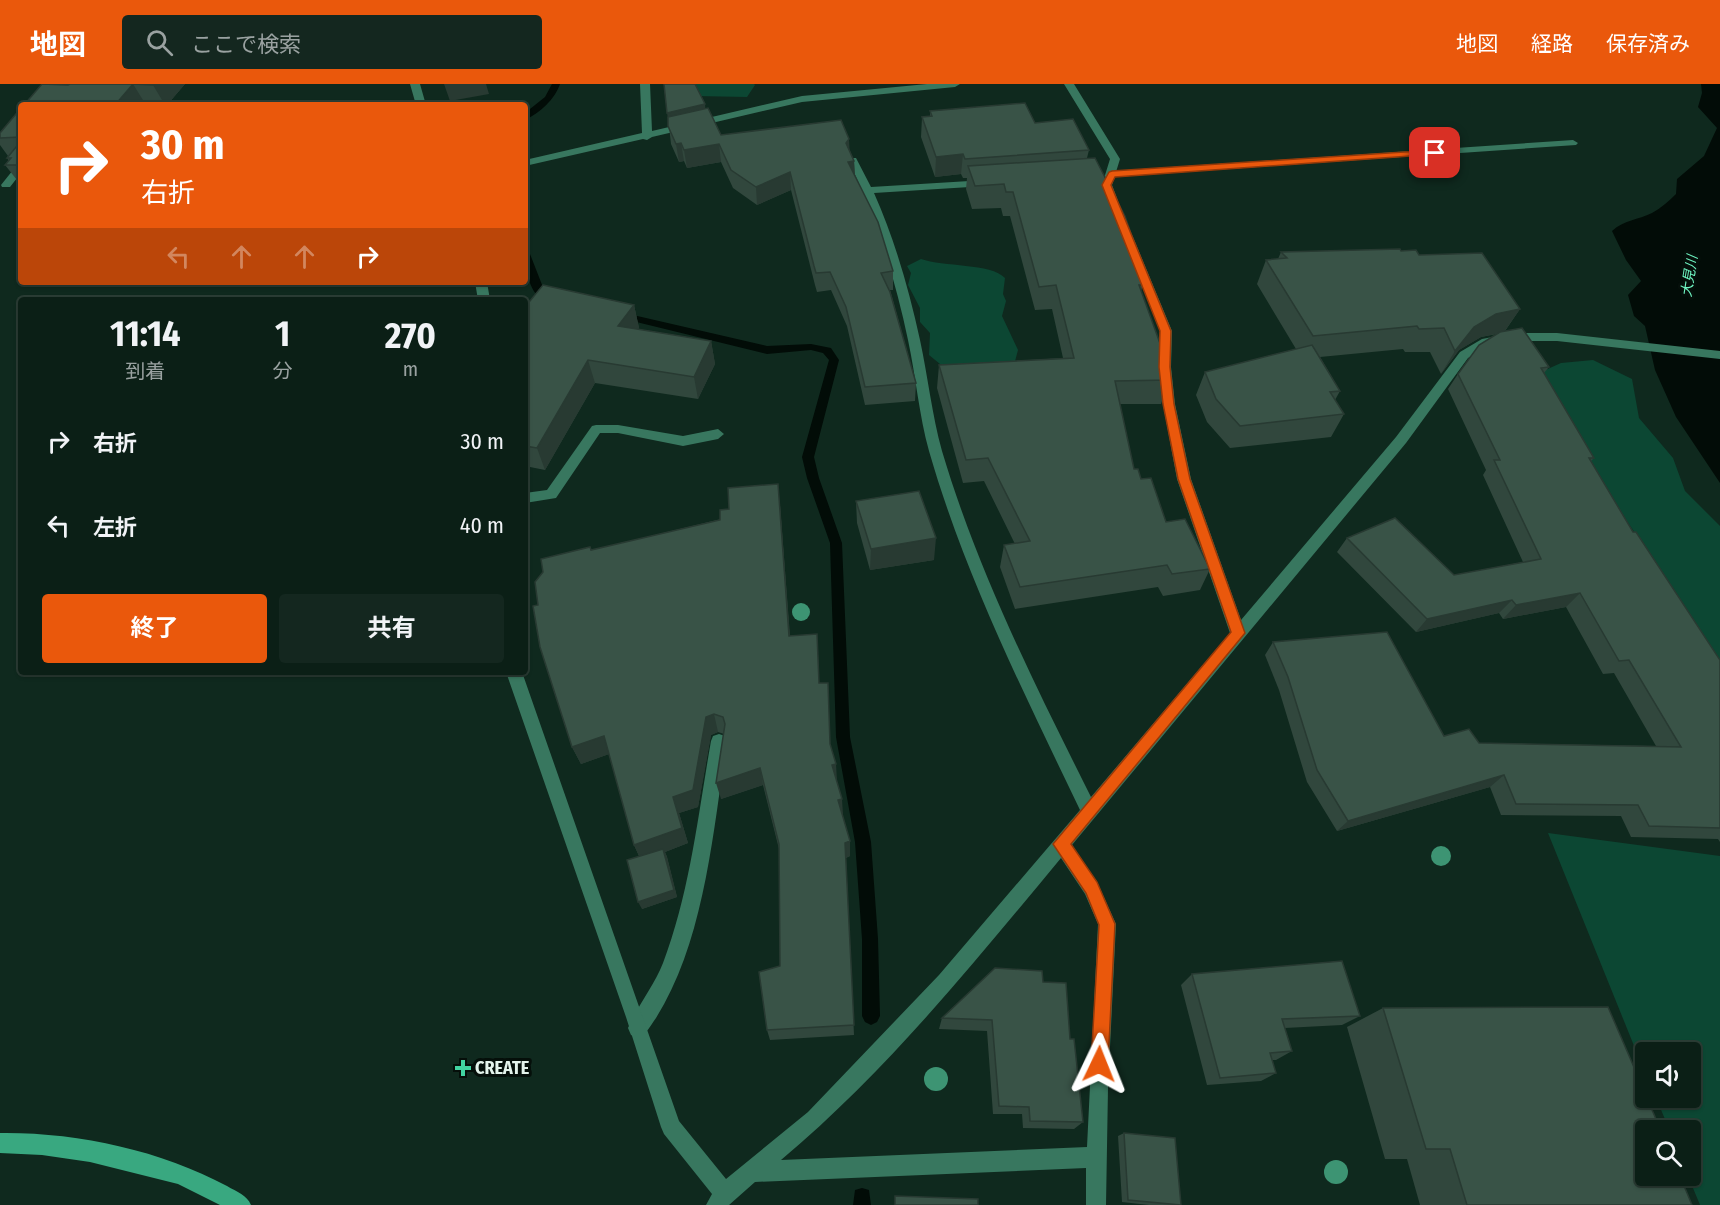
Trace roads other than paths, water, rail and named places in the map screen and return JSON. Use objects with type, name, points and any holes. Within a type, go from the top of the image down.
[{"type":"main road","points":[[0,1143],[17,1142],[89,1153],[180,1175],[241,1205]]},
{"type":"street","points":[[415,84],[420,102]]},
{"type":"street","points":[[645,84],[647,136]]},
{"type":"street","points":[[528,162],[802,99],[880,89],[955,84]]},
{"type":"street","points":[[1069,84],[1115,159],[1106,175],[1107,185],[1166,331],[1165,367],[1169,404],[1184,479],[1238,633]]},
{"type":"street","points":[[1106,175],[1573,143]]},
{"type":"street","points":[[853,160],[869,190],[895,267],[914,342],[923,403],[936,452],[959,521],[992,607],[1089,811]]},
{"type":"street","points":[[6,185],[18,170]]},
{"type":"street","points":[[869,190],[1002,182]]},
{"type":"street","points":[[515,675],[671,1127],[721,1199],[815,1119],[946,982],[1401,440],[1464,355],[1486,342],[1495,340],[1513,337],[1557,337],[1720,355]]},
{"type":"street","points":[[528,498],[551,494],[596,429],[618,429],[682,441],[718,434]]},
{"type":"street","points":[[638,1028],[654,1008],[671,971],[695,880],[719,741]]},
{"type":"street","points":[[1061,844],[1091,888],[1107,924],[1102,992],[1096,1205]]},
{"type":"street","points":[[751,1172],[1097,1157]]},
{"type":"water","name":"大見川","points":[[1701,84],[1720,84],[1720,483],[1676,417],[1655,370],[1645,326],[1634,316],[1628,295],[1641,281],[1626,260],[1612,231],[1626,222],[1652,213],[1665,204],[1676,194],[1677,179],[1704,156],[1717,128],[1698,107],[1702,93]]},
{"type":"waterway","points":[[528,115],[548,98],[556,84]]},
{"type":"waterway","points":[[528,262],[542,297],[551,299]]},
{"type":"waterway","points":[[620,315],[767,350],[811,347],[827,350],[834,360],[808,457],[836,543],[843,737],[863,842],[870,939],[871,1016]]},
{"type":"waterway","points":[[862,1197],[862,1205]]},
{"type":"place","name":"CREATE","points":[[463,1068]]}]
